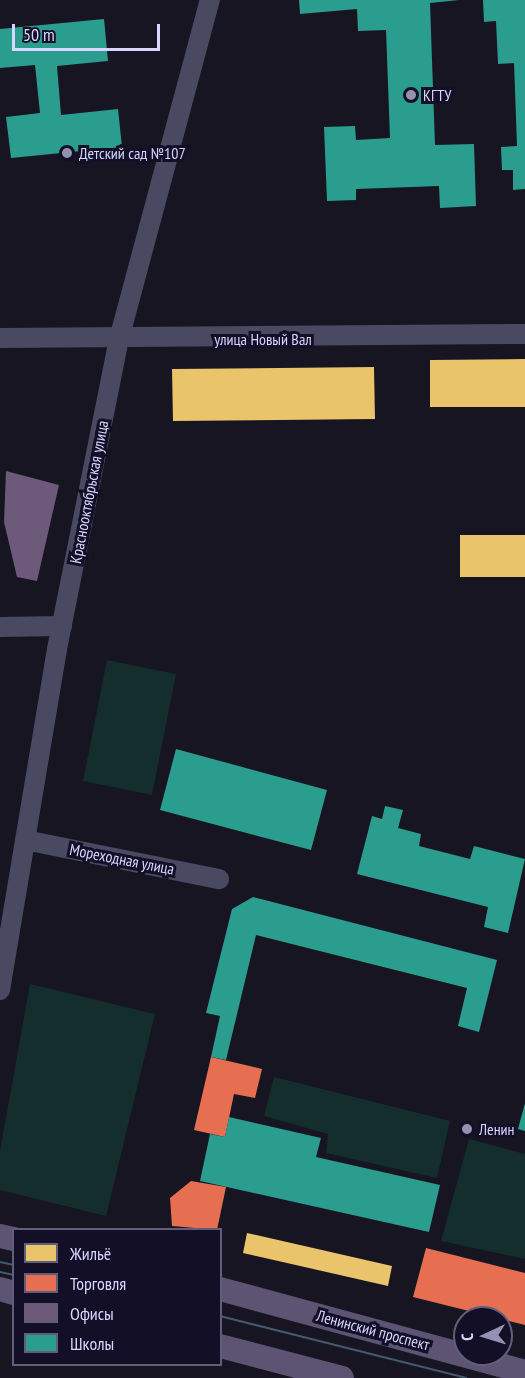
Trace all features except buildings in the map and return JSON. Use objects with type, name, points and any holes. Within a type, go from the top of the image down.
[{"type":"main road","name":"Ленинский проспект","points":[[222,1290],[525,1372]]},
{"type":"main road","points":[[222,1347],[342,1378]]},
{"type":"street","name":"Краснооктябрьская улица","points":[[0,990],[62,626],[119,339],[210,0]]},
{"type":"street","name":"улица Новый Вал","points":[[0,338],[119,339],[525,334]]},
{"type":"street","points":[[0,627],[62,626]]},
{"type":"street","name":"Мореходная улица","points":[[25,840],[219,879]]},
{"type":"green space","points":[[107,660],[176,674],[152,795],[83,781]]},
{"type":"green space","points":[[30,984],[155,1014],[106,1216],[0,1190],[0,1151]]},
{"type":"green space","points":[[274,1077],[450,1121],[437,1178],[326,1153],[328,1134],[264,1116]]},
{"type":"green space","points":[[469,1139],[525,1154],[525,1259],[441,1241]]},
{"type":"tram line","points":[[0,1262],[12,1265]]},
{"type":"tram line","points":[[0,1272],[12,1275]]},
{"type":"tram line","points":[[222,1317],[466,1378]]},
{"type":"place","name":"КГТУ","points":[[411,95]]},
{"type":"place","name":"Детский сад №107","points":[[67,153]]},
{"type":"place","name":"Ленин","points":[[467,1129]]}]
